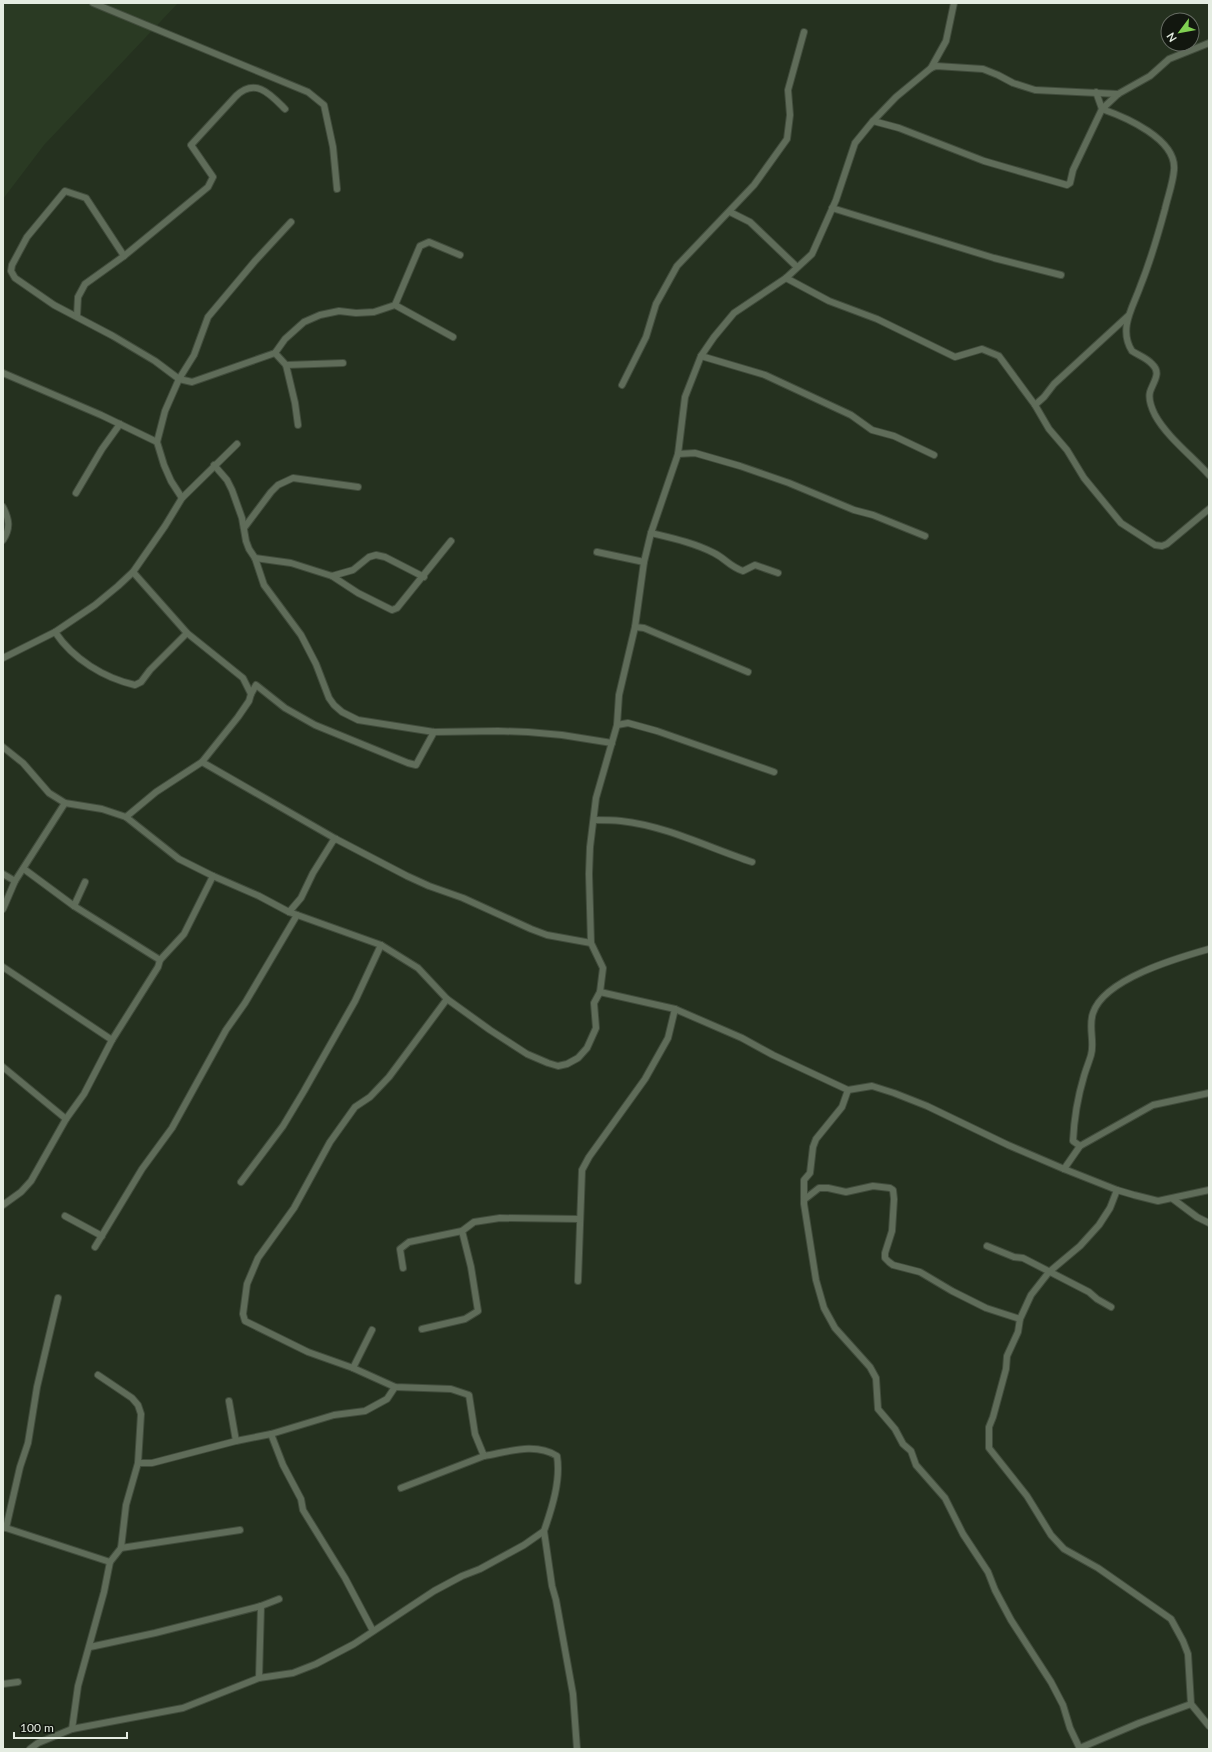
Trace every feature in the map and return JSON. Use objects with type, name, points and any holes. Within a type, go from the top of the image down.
[{"type":"street","points":[[93,3],[308,92],[324,105],[332,140],[337,189]]},
{"type":"street","points":[[931,68],[946,41],[954,3]]},
{"type":"street","points":[[622,385],[646,337],[656,304],[677,266],[730,212],[754,185],[787,139],[790,115],[788,90],[804,32]]},
{"type":"street","points":[[873,120],[900,128],[984,161],[1067,185],[1072,179],[1073,170],[1102,109],[1118,94],[1150,76],[1169,59],[1209,43]]},
{"type":"street","points":[[3,747],[23,763],[49,793],[65,803],[102,809],[126,817],[179,859],[259,896],[289,912],[381,945],[418,968],[447,999],[527,1054],[558,1066],[568,1064],[578,1058],[587,1048],[596,1028],[594,1002],[600,992],[603,968],[591,943],[589,874],[596,798],[617,725],[619,694],[635,627],[644,562],[651,533],[678,454],[685,397],[701,356],[714,337],[734,313],[786,278],[812,254],[832,208],[855,143],[873,120],[896,97],[931,68],[936,66],[983,70],[998,75],[1013,83],[1035,90],[1118,94]]},
{"type":"street","points":[[77,316],[78,297],[86,284],[124,256],[208,187],[213,177],[191,145],[239,93],[248,87],[268,92],[285,109]]},
{"type":"street","points":[[1096,92],[1102,109]]},
{"type":"street","points":[[1102,109],[1119,115],[1152,134],[1167,149],[1171,156],[1174,170],[1153,252],[1128,316],[1126,328],[1132,351],[1151,363],[1157,371],[1156,379],[1150,393],[1150,401],[1156,417],[1209,475]]},
{"type":"street","points":[[124,256],[86,198],[65,191],[27,237],[12,265],[11,271],[15,278],[54,305],[113,336],[155,361],[179,379],[192,382],[275,353],[285,339],[304,322],[320,315],[339,311],[356,313],[374,312],[396,305],[453,337]]},
{"type":"street","points":[[832,208],[994,258],[1061,275]]},
{"type":"street","points":[[730,212],[750,222],[797,267]]},
{"type":"street","points":[[182,498],[164,465],[157,442],[165,411],[179,379],[194,355],[208,317],[255,261],[292,222]]},
{"type":"street","points":[[396,305],[420,246],[429,242],[460,255]]},
{"type":"street","points":[[786,278],[829,301],[877,319],[955,357],[982,349],[999,356],[1035,405],[1049,429],[1067,450],[1084,478],[1121,523],[1155,545],[1162,546],[1167,544],[1209,509]]},
{"type":"street","points":[[1035,405],[1044,397],[1054,384],[1128,316]]},
{"type":"street","points":[[275,353],[286,365],[295,403],[298,424]]},
{"type":"street","points":[[701,356],[765,375],[851,415],[872,430],[894,436],[934,455]]},
{"type":"street","points":[[286,365],[343,363]]},
{"type":"street","points":[[3,373],[120,424],[157,442]]},
{"type":"street","points":[[76,493],[102,449],[120,424]]},
{"type":"street","points":[[3,658],[55,632],[95,605],[133,572],[165,526],[182,498],[237,444]]},
{"type":"street","points":[[678,454],[695,453],[740,466],[808,490],[854,510],[873,515],[925,536]]},
{"type":"street","points":[[214,465],[227,480],[232,490],[249,549],[256,558],[264,585],[301,635],[316,664],[329,698],[334,705],[358,720],[434,732],[528,732],[562,735],[612,743]]},
{"type":"street","points":[[244,528],[271,492],[278,485],[293,478],[358,487]]},
{"type":"street","points":[[3,507],[9,517],[7,534],[3,540]]},
{"type":"street","points":[[651,533],[674,538],[715,553],[733,567],[743,571],[755,565],[778,573]]},
{"type":"street","points":[[256,558],[291,563],[332,576],[358,593],[392,610],[397,608],[424,577],[452,541]]},
{"type":"street","points":[[596,552],[644,562]]},
{"type":"street","points":[[332,576],[353,570],[369,557],[376,555],[384,557],[424,577]]},
{"type":"street","points":[[133,572],[187,633],[243,678],[251,694]]},
{"type":"street","points":[[635,627],[644,628],[748,672]]},
{"type":"street","points":[[55,632],[65,646],[83,661],[105,674],[135,686],[142,682],[150,670],[187,633]]},
{"type":"street","points":[[126,817],[156,792],[202,762],[238,717],[249,701],[256,685],[285,708],[314,725],[408,763],[416,765],[434,732]]},
{"type":"street","points":[[617,725],[628,723],[658,731],[774,772]]},
{"type":"street","points":[[202,762],[336,840],[424,884],[463,898],[547,935],[591,943]]},
{"type":"street","points":[[3,909],[15,881],[65,803]]},
{"type":"street","points":[[594,820],[621,821],[647,826],[702,843],[752,862]]},
{"type":"street","points":[[289,912],[300,898],[312,873],[333,841],[336,840]]},
{"type":"street","points":[[24,869],[74,906],[160,960]]},
{"type":"street","points":[[3,874],[15,881]]},
{"type":"street","points":[[3,1205],[21,1192],[31,1181],[66,1119],[84,1094],[112,1040],[158,967],[160,960],[184,934],[213,876]]},
{"type":"street","points":[[74,906],[84,882]]},
{"type":"street","points":[[95,1247],[142,1169],[172,1128],[226,1030],[245,1003],[297,915]]},
{"type":"street","points":[[241,1182],[283,1126],[304,1091],[355,1001],[381,945]]},
{"type":"street","points":[[1080,1146],[1073,1141],[1074,1123],[1084,1077],[1092,1054],[1091,1021],[1093,1011],[1104,995],[1135,975],[1176,958],[1209,949]]},
{"type":"street","points":[[3,967],[112,1040]]},
{"type":"street","points":[[600,992],[675,1009],[742,1038],[804,1070],[848,1090],[872,1086],[894,1093],[927,1106],[1008,1145],[1117,1190],[1158,1201],[1173,1199],[1209,1190]]},
{"type":"street","points":[[447,999],[389,1077],[370,1097],[355,1107],[316,1166],[294,1208],[258,1258],[248,1284],[243,1314],[245,1321],[308,1352],[353,1368],[395,1387],[451,1389],[469,1395],[475,1434],[484,1456]]},
{"type":"street","points":[[578,1281],[579,1219],[582,1170],[588,1157],[645,1079],[668,1038],[675,1009]]},
{"type":"street","points":[[3,1067],[66,1119]]},
{"type":"street","points":[[848,1090],[842,1107],[814,1143],[810,1172],[804,1180],[805,1199],[816,1280],[820,1296],[828,1316],[835,1328],[870,1367],[876,1378],[878,1408],[895,1429],[903,1444],[911,1450],[916,1465],[945,1498],[962,1534],[988,1572],[995,1590],[1011,1620],[1051,1682],[1063,1705],[1070,1728],[1080,1749],[1139,1723],[1191,1704]]},
{"type":"street","points":[[1064,1169],[1080,1146],[1153,1105],[1209,1093]]},
{"type":"street","points":[[805,1199],[819,1188],[828,1188],[846,1192],[873,1186],[890,1188],[893,1190],[894,1199],[892,1232],[885,1253],[885,1258],[893,1265],[920,1272],[952,1291],[986,1308],[1020,1319]]},
{"type":"street","points":[[1117,1190],[1110,1208],[1099,1224],[1080,1246],[1049,1272],[1031,1295],[1020,1319],[1018,1332],[1007,1356],[1006,1369],[989,1427],[989,1448],[1027,1496],[1051,1535],[1064,1550],[1098,1568],[1171,1619],[1183,1640],[1188,1654],[1191,1704],[1209,1726]]},
{"type":"street","points":[[1173,1199],[1209,1223]]},
{"type":"street","points":[[66,1216],[102,1236]]},
{"type":"street","points":[[404,1268],[400,1249],[409,1242],[462,1231],[474,1222],[500,1218],[579,1219]]},
{"type":"street","points":[[422,1329],[465,1319],[478,1311],[471,1267],[462,1231]]},
{"type":"street","points":[[986,1246],[1014,1257],[1022,1258],[1089,1292],[1097,1299],[1111,1307]]},
{"type":"street","points":[[58,1298],[37,1387],[28,1443],[20,1467],[5,1528],[110,1562]]},
{"type":"street","points":[[353,1368],[372,1330]]},
{"type":"street","points":[[72,1730],[78,1686],[90,1647],[110,1562],[121,1548],[126,1505],[138,1463],[141,1414],[138,1405],[132,1398],[98,1375]]},
{"type":"street","points":[[138,1463],[152,1463],[236,1441],[272,1434],[334,1415],[365,1411],[387,1399],[395,1387]]},
{"type":"street","points":[[229,1400],[236,1441]]},
{"type":"street","points":[[272,1434],[283,1465],[301,1499],[303,1510],[345,1578],[373,1631]]},
{"type":"street","points":[[401,1488],[484,1456],[528,1448],[542,1449],[557,1456],[558,1465],[554,1497],[544,1531],[552,1586],[556,1600],[573,1694],[577,1749]]},
{"type":"street","points":[[121,1548],[240,1530]]},
{"type":"street","points":[[30,1749],[38,1743],[72,1730],[183,1708],[260,1678],[294,1672],[316,1664],[354,1644],[434,1591],[462,1576],[486,1566],[524,1545],[544,1531]]},
{"type":"street","points":[[90,1647],[261,1606],[279,1599]]},
{"type":"street","points":[[260,1678],[261,1606]]},
{"type":"street","points":[[3,1684],[18,1682]]},
{"type":"shaded area","points":[[3,3],[178,3],[44,145],[3,199]]}]
